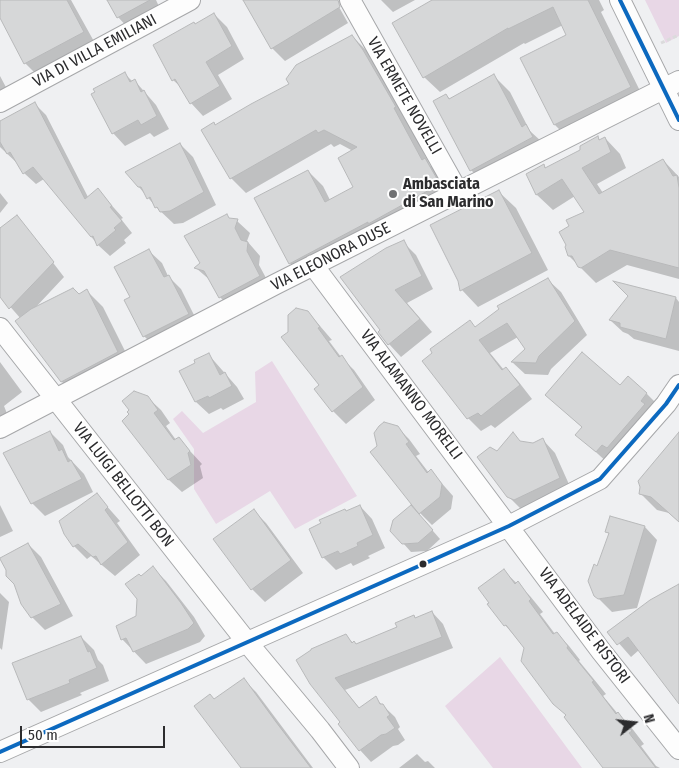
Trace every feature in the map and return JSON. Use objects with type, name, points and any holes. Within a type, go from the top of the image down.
[{"type":"street","name":"VIA DI VILLA EMILIANI","points":[[0,102],[190,0]]},
{"type":"street","name":"VIA ERMETE NOVELLI","points":[[350,0],[458,192]]},
{"type":"street","points":[[620,0],[671,85],[679,120]]},
{"type":"street","name":"VIA ELEONORA DUSE","points":[[0,428],[313,265],[671,85]]},
{"type":"street","name":"VIA ALAMANNO MORELLI","points":[[313,265],[509,526]]},
{"type":"street","name":"VIA LUIGI BELLOTTI BON","points":[[0,328],[246,641]]},
{"type":"street","points":[[0,752],[246,641],[509,526],[600,479],[666,404],[679,385]]},
{"type":"street","name":"VIA ADELAIDE RISTORI","points":[[509,526],[601,651],[679,749]]},
{"type":"street","points":[[246,641],[349,768]]},
{"type":"path","points":[[659,44],[679,34]]},
{"type":"shaded area","points":[[645,0],[679,0],[679,36],[666,43]]},
{"type":"shaded area","points":[[272,361],[357,496],[295,529],[270,491],[216,524],[194,489],[194,449],[173,419],[182,411],[203,433],[256,402],[255,372]]},
{"type":"shaded area","points":[[500,657],[582,768],[493,768],[445,706]]},
{"type":"building","points":[[0,0],[67,0],[84,32],[24,64],[0,18]]},
{"type":"building","points":[[107,0],[150,0],[117,18]]},
{"type":"building","points":[[243,0],[338,0],[340,7],[271,49]]},
{"type":"building","points":[[432,0],[588,0],[631,87],[554,125],[520,58],[566,35],[553,7],[508,28],[423,78],[392,23]]},
{"type":"building","points":[[214,13],[232,46],[206,62],[220,86],[190,104],[175,79],[172,81],[153,45]]},
{"type":"building","points":[[352,35],[363,50],[396,107],[394,108],[422,160],[425,158],[440,184],[368,224],[368,222],[289,264],[254,198],[308,170],[325,202],[353,187],[338,158],[357,147],[324,130],[318,133],[316,130],[230,179],[201,130],[214,122],[215,125],[289,84],[286,79],[296,65]]},
{"type":"building","points":[[125,72],[130,82],[135,79],[141,92],[144,90],[157,116],[141,125],[138,120],[112,134],[91,94],[95,92],[93,89]]},
{"type":"building","points":[[494,74],[522,127],[526,124],[533,137],[470,171],[433,101],[446,94],[449,99]]},
{"type":"building","points":[[35,102],[85,199],[98,188],[122,221],[114,228],[116,230],[97,246],[93,236],[91,237],[33,167],[23,174],[10,152],[7,154],[0,142],[0,121]]},
{"type":"building","points":[[598,136],[599,140],[605,137],[611,152],[582,168],[599,194],[663,159],[673,176],[677,175],[679,188],[679,268],[610,250],[581,268],[578,267],[572,256],[568,256],[566,245],[559,232],[569,226],[566,220],[584,212],[562,179],[536,195],[526,174],[544,164],[545,168],[580,150],[580,146]]},
{"type":"building","points":[[180,143],[204,192],[170,211],[160,212],[157,207],[155,208],[150,197],[147,199],[141,187],[138,187],[125,172]]},
{"type":"building","points":[[499,190],[532,253],[460,291],[458,281],[430,225]]},
{"type":"building","points":[[227,214],[229,218],[238,219],[235,228],[241,240],[248,242],[247,251],[260,276],[219,298],[204,271],[194,268],[200,263],[184,236]]},
{"type":"building","points":[[17,215],[54,262],[9,309],[0,297],[0,228]]},
{"type":"building","points":[[404,240],[422,276],[395,290],[420,319],[388,345],[378,332],[380,330],[340,277],[386,248]]},
{"type":"building","points":[[149,249],[164,277],[169,275],[189,314],[143,337],[124,300],[130,297],[114,267]]},
{"type":"building","points":[[548,278],[575,321],[539,356],[536,363],[511,362],[525,349],[507,323],[479,340],[502,370],[506,367],[520,385],[481,416],[478,413],[467,419],[422,361],[432,353],[430,349],[470,320],[475,327],[499,309],[497,306]]},
{"type":"building","points":[[613,281],[676,297],[666,339],[620,327],[620,323],[609,320],[628,296]]},
{"type":"building","points":[[73,288],[79,294],[87,289],[118,352],[61,382],[15,321],[31,309]]},
{"type":"building","points":[[296,308],[308,311],[320,327],[318,328],[339,357],[342,355],[363,387],[332,412],[314,389],[319,385],[281,337],[288,332],[288,315]]},
{"type":"building","points":[[582,352],[620,385],[628,376],[647,393],[641,401],[645,404],[607,448],[602,445],[596,452],[575,435],[582,427],[545,395]]},
{"type":"building","points":[[209,353],[220,375],[225,372],[232,386],[209,398],[208,396],[195,402],[179,371],[195,363],[194,360]]},
{"type":"building","points":[[134,391],[148,396],[158,410],[154,413],[174,440],[179,437],[190,451],[188,453],[191,465],[168,480],[122,421],[129,414],[127,412],[129,410],[122,401]]},
{"type":"building","points":[[384,422],[398,426],[409,442],[406,444],[427,473],[431,469],[442,484],[440,497],[419,514],[370,452],[377,446],[374,433]]},
{"type":"building","points":[[50,431],[59,451],[62,449],[68,462],[71,460],[82,479],[31,504],[3,453]]},
{"type":"building","points":[[513,432],[520,441],[533,443],[543,438],[560,478],[514,500],[507,497],[477,457],[490,447],[497,451]]},
{"type":"building","points":[[679,432],[679,522],[651,497],[639,494],[640,487],[638,481]]},
{"type":"building","points":[[97,493],[108,507],[105,510],[128,542],[101,565],[96,556],[93,557],[78,544],[73,547],[64,534],[59,521]]},
{"type":"building","points":[[360,505],[373,535],[357,543],[358,546],[340,554],[338,551],[322,558],[309,529],[321,523],[319,520]]},
{"type":"building","points":[[411,505],[433,530],[418,543],[402,544],[390,531],[393,520]]},
{"type":"building","points":[[254,509],[291,560],[251,590],[213,539]]},
{"type":"building","points":[[610,516],[645,526],[624,595],[598,599],[594,596],[588,581],[594,564],[597,566],[609,533],[605,532]]},
{"type":"building","points":[[28,543],[61,604],[31,618],[21,604],[14,584],[6,576],[6,570],[0,559]]},
{"type":"building","points":[[153,566],[194,623],[188,629],[133,652],[126,638],[121,640],[116,626],[136,616],[137,599],[125,584],[139,574],[141,576]]},
{"type":"building","points":[[504,569],[515,584],[518,581],[531,599],[529,601],[553,634],[557,632],[568,646],[567,648],[594,681],[592,682],[616,714],[618,712],[632,731],[629,733],[656,768],[603,768],[564,717],[566,715],[553,704],[521,661],[524,648],[487,604],[489,603],[478,588]]},
{"type":"building","points":[[679,584],[679,704],[628,637],[617,645],[607,632],[650,600]]},
{"type":"building","points":[[432,611],[442,637],[335,678],[359,708],[376,696],[380,704],[383,704],[390,715],[387,717],[395,728],[381,735],[359,751],[338,724],[340,722],[310,684],[296,660],[311,649],[346,634],[352,643],[354,641],[356,644],[397,627],[395,623],[414,615],[415,618]]},
{"type":"building","points":[[81,636],[97,668],[69,680],[70,683],[27,700],[12,663]]},
{"type":"building","points":[[244,678],[311,768],[241,768],[194,706],[210,694],[214,699]]},
{"type":"transit line","points":[[620,0],[679,120]]},
{"type":"transit line","points":[[0,752],[509,526],[600,479],[666,404],[679,385]]},
{"type":"place","name":"Ambasciata di San Marino","points":[[393,194]]}]
